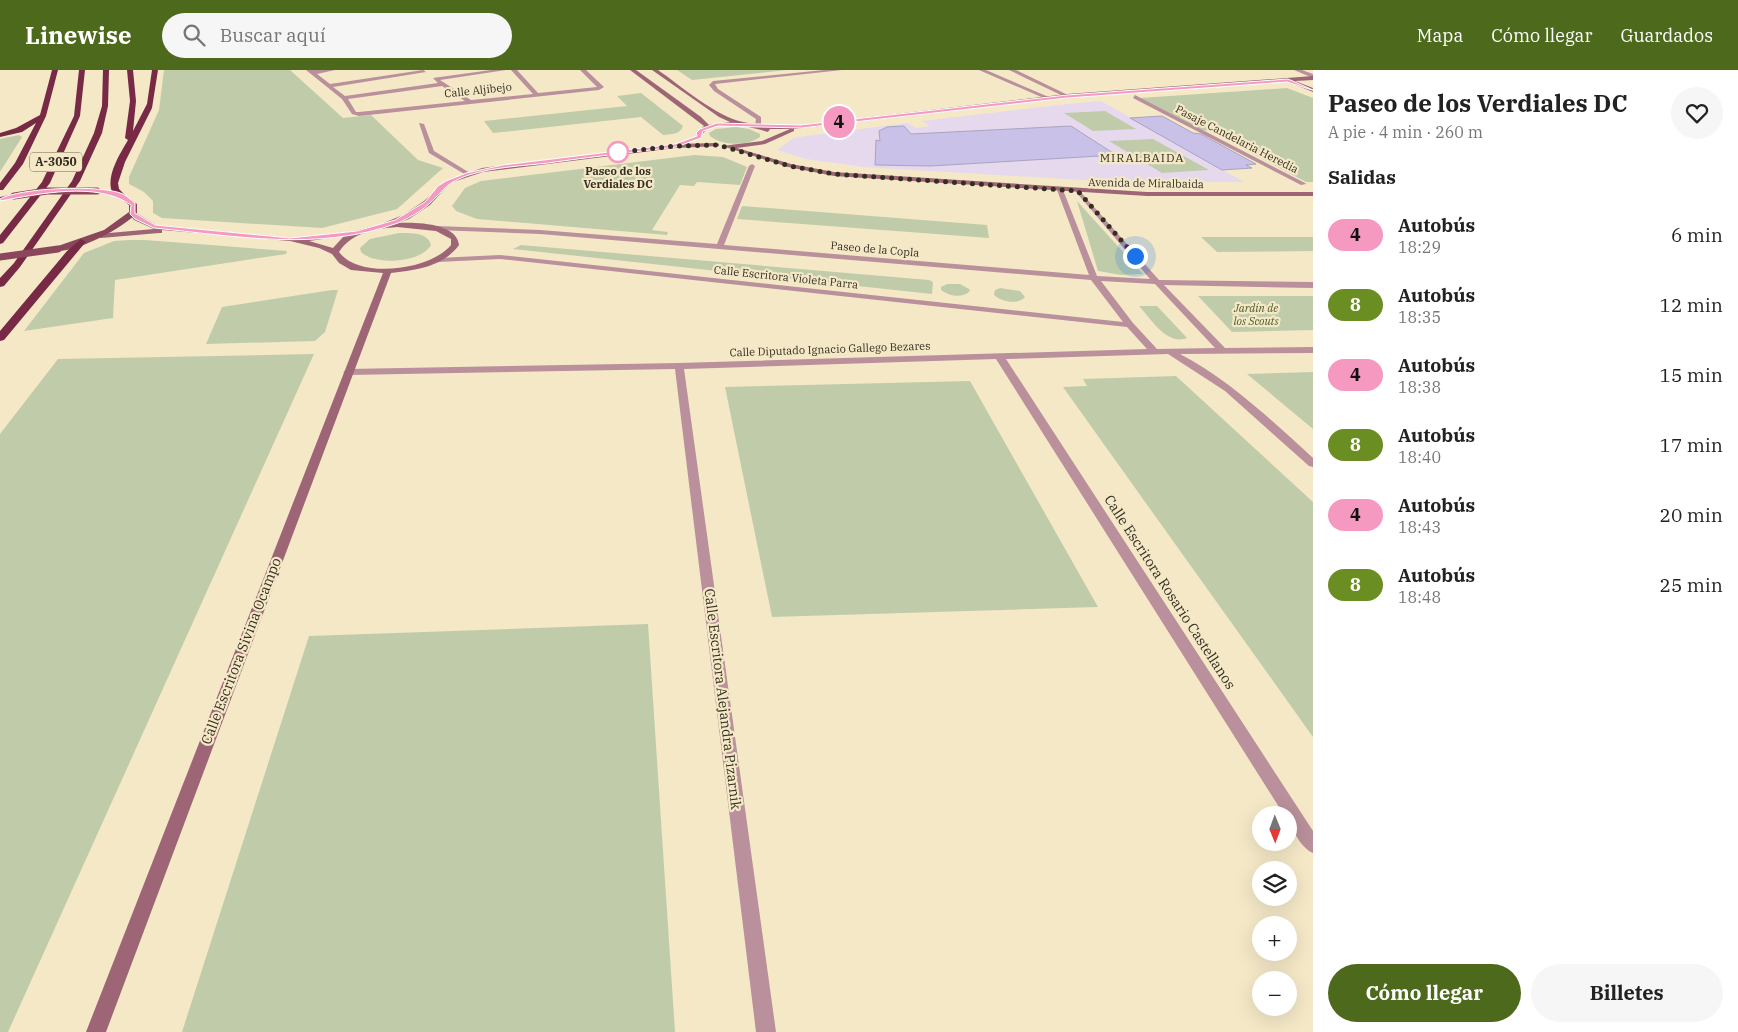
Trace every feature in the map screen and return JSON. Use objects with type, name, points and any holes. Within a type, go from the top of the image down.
[{"type":"highway","points":[[0,188],[19,164],[43,116],[55,70]]},
{"type":"highway","name":"A-3050","points":[[0,241],[46,183],[77,116],[82,70]]},
{"type":"highway","name":"A-3050","points":[[0,284],[17,264],[76,181],[98,133],[104,106],[106,70]]},
{"type":"highway","points":[[128,147],[133,101],[130,70]]},
{"type":"highway","points":[[121,195],[115,190],[114,184],[128,147],[149,108],[155,70]]},
{"type":"highway","points":[[0,135],[20,130],[43,116]]},
{"type":"highway","points":[[0,338],[70,253],[82,242]]},
{"type":"main road","points":[[0,199],[47,191],[97,191],[121,195],[134,204],[133,214],[101,236],[58,248],[0,257]]},
{"type":"street","points":[[311,71],[332,70]]},
{"type":"street","points":[[435,79],[503,70]]},
{"type":"street","points":[[514,70],[536,94]]},
{"type":"street","name":"Calle Aljibejo","points":[[344,98],[354,113],[359,114],[601,87],[583,70]]},
{"type":"street","points":[[633,70],[699,118],[708,127]]},
{"type":"street","points":[[655,70],[721,116],[741,124],[759,127],[801,127],[1067,96],[1313,77]]},
{"type":"street","points":[[759,127],[759,118],[716,90],[712,85],[713,83],[839,70]]},
{"type":"street","points":[[982,70],[1048,98]]},
{"type":"street","points":[[1012,70],[1067,96]]},
{"type":"street","points":[[1297,70],[1313,77]]},
{"type":"street","points":[[311,71],[344,98],[442,84]]},
{"type":"street","points":[[328,86],[422,71],[469,101]]},
{"type":"street","points":[[1288,80],[1313,90]]},
{"type":"street","name":"Pasaje Candelaria Heredia","points":[[1135,98],[1303,184]]},
{"type":"street","points":[[421,124],[432,152],[468,174]]},
{"type":"street","points":[[699,137],[699,133],[708,127],[741,124]]},
{"type":"street","points":[[759,127],[772,134],[772,138]]},
{"type":"street","points":[[431,218],[440,187],[468,174],[503,166],[676,146],[745,146],[763,143],[801,127]]},
{"type":"street","points":[[676,146],[699,137],[721,145]]},
{"type":"street","points":[[763,143],[764,155],[771,161]]},
{"type":"street","name":"Avenida de Miralbaida","points":[[721,145],[801,169],[834,174],[1060,190],[1147,194],[1313,194]]},
{"type":"street","points":[[719,248],[752,166]]},
{"type":"street","points":[[1060,190],[1094,278],[1130,325],[1155,352]]},
{"type":"street","points":[[1078,191],[1157,282],[1223,351]]},
{"type":"street","points":[[133,214],[154,226],[290,240],[321,246],[335,252]]},
{"type":"street","points":[[406,217],[431,218],[452,236],[455,242],[448,254],[438,260],[406,269],[388,271],[356,268],[344,264],[337,258],[335,252],[338,245],[346,238],[406,217]]},
{"type":"street","points":[[384,226],[410,224],[431,218]]},
{"type":"street","name":"Paseo de la Copla","points":[[431,218],[540,232],[1094,278],[1157,282],[1313,285]]},
{"type":"street","points":[[101,236],[137,231],[184,230]]},
{"type":"street","points":[[290,240],[358,233]]},
{"type":"street","name":"Calle Escritora Violeta Parra","points":[[438,260],[500,257],[1130,325]]},
{"type":"street","name":"Calle Escritora Sivina Ocampo","points":[[96,1032],[388,271]]},
{"type":"street","name":"Calle Diputado Ignacio Gallego Bezares","points":[[348,372],[679,366],[1168,351],[1313,350]]},
{"type":"street","points":[[1168,351],[1217,379],[1313,464]]},
{"type":"street","name":"Calle Escritora Rosario Castellanos","points":[[999,356],[1313,846]]},
{"type":"street","name":"Calle Escritora Alejandra Pizarnik","points":[[679,366],[766,1032]]},
{"type":"shaded area","points":[[1101,101],[1244,182],[1116,182],[864,167],[806,159],[777,150],[794,138],[806,136],[907,123],[917,128],[930,126],[922,121]]},
{"type":"green space","points":[[164,70],[290,70],[343,118],[371,115],[418,160],[443,168],[397,209],[322,228],[162,218],[153,213],[153,201],[144,192],[129,184],[129,177],[159,110]]},
{"type":"green space","points":[[677,70],[787,70],[692,80]]},
{"type":"green space","points":[[1287,88],[1313,98],[1313,182],[1306,182],[1209,131],[1202,130],[1140,98]]},
{"type":"green space","points":[[641,93],[683,126],[682,129],[675,134],[663,135],[641,117],[493,133],[484,121],[627,106],[617,96]]},
{"type":"green space","points":[[1105,111],[1136,129],[1093,131],[1064,113]]},
{"type":"green space","points":[[736,127],[749,129],[760,134],[760,137],[749,142],[735,144],[721,142],[710,136],[709,133],[716,129]]},
{"type":"green space","points":[[19,135],[22,137],[0,172],[0,139]]},
{"type":"green space","points":[[1153,139],[1209,170],[1162,173],[1109,141]]},
{"type":"green space","points":[[694,155],[723,157],[747,167],[740,185],[697,182],[694,186],[680,185],[652,230],[668,232],[667,235],[477,219],[456,211],[452,206],[465,188],[481,181]]},
{"type":"green space","points":[[1077,201],[1143,274],[1121,275],[1098,271]]},
{"type":"green space","points":[[742,206],[987,225],[989,238],[737,219]]},
{"type":"green space","points":[[399,233],[422,235],[431,245],[418,256],[398,260],[376,259],[361,252],[360,248],[370,239]]},
{"type":"green space","points":[[1201,237],[1313,237],[1313,251],[1217,252]]},
{"type":"green space","points":[[129,240],[287,251],[286,254],[115,280],[113,318],[24,331],[84,253],[114,241]]},
{"type":"green space","points":[[521,245],[929,280],[933,282],[932,294],[513,249]]},
{"type":"green space","points":[[947,284],[960,284],[970,291],[959,296],[948,294],[941,290],[941,287]]},
{"type":"green space","points":[[1000,288],[1020,291],[1025,297],[1014,302],[1001,299],[994,295],[995,290]]},
{"type":"green space","points":[[338,290],[325,332],[315,341],[206,344],[222,307]]},
{"type":"green space","name":"Jardín de los Scouts","points":[[1198,296],[1313,296],[1313,330],[1232,332]]},
{"type":"green space","points":[[1139,306],[1157,306],[1187,338],[1173,338],[1166,335]]},
{"type":"green space","points":[[314,354],[8,1032],[0,1032],[0,434],[58,359]]},
{"type":"green space","points":[[1313,372],[1313,429],[1247,374]]},
{"type":"green space","points":[[1176,376],[1313,502],[1313,737],[1063,387],[1087,386],[1083,379]]},
{"type":"green space","points":[[970,381],[1098,607],[772,617],[725,387]]},
{"type":"green space","points":[[648,624],[675,1032],[182,1032],[309,636]]},
{"type":"building","points":[[1162,116],[1193,133],[1201,134],[1256,164],[1246,165],[1252,168],[1222,170],[1130,118]]},
{"type":"building","points":[[904,126],[911,134],[1071,126],[1116,155],[931,166],[875,165],[876,140],[880,141],[879,131],[887,127]]},
{"type":"bus line","name":"4","points":[[0,199],[47,191],[97,191],[121,195],[134,204],[133,214],[137,218],[154,226],[290,240],[316,238],[358,233],[397,221],[427,203],[440,187],[448,182],[482,170],[676,146],[699,137],[699,133],[702,130],[717,125],[741,124],[761,127],[801,127],[1067,96],[1288,80],[1313,90]]},
{"type":"place","name":"Paseo de los Verdiales DC","points":[[618,152]]},
{"type":"district","name":"MIRALBAIDA","points":[[1142,158]]},
{"type":"route","points":[[618,152],[613,153],[676,146],[718,145],[781,164],[817,172],[986,186],[1078,191],[1135,256]]}]
